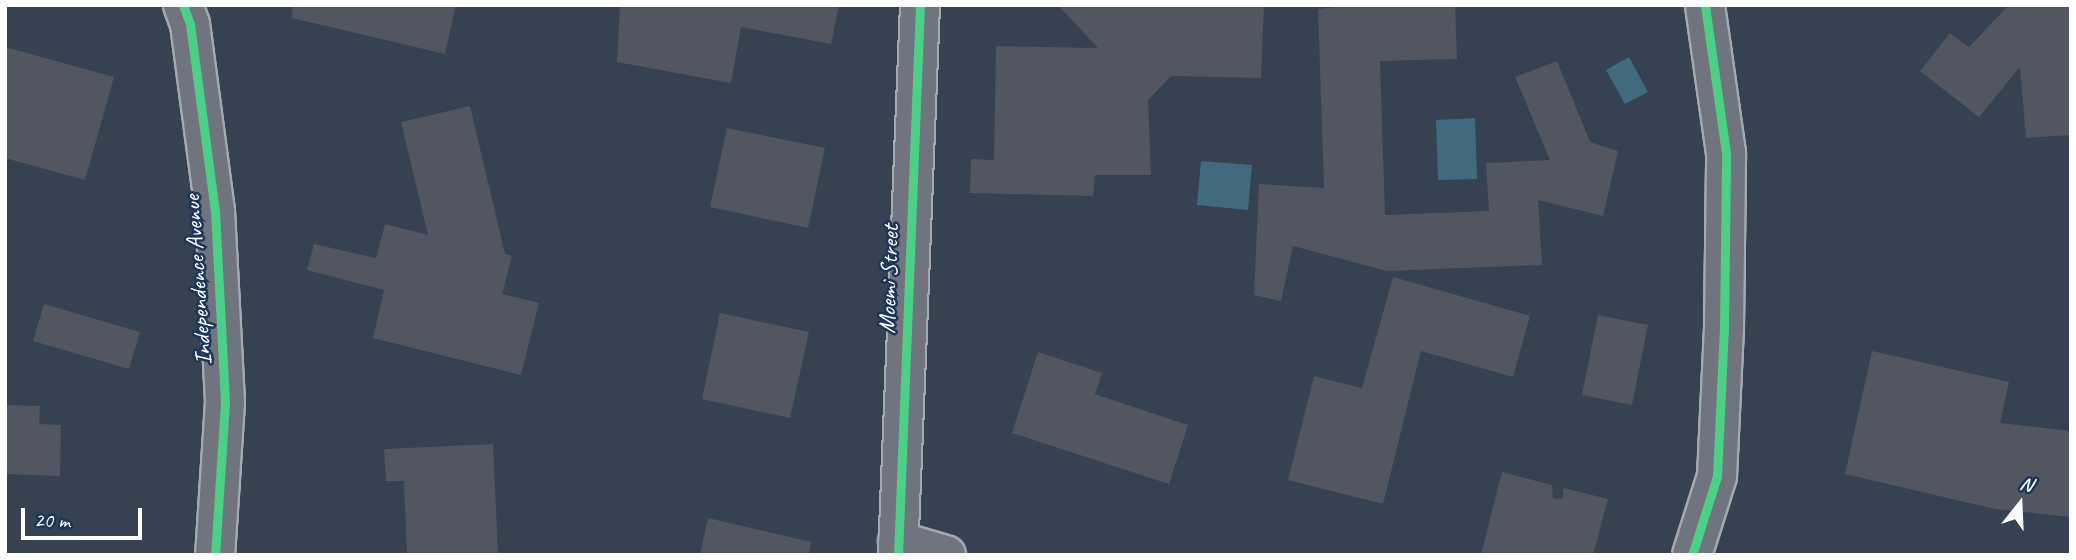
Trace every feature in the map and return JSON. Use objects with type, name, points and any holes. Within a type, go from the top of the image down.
[{"type":"street","name":"Independence Avenue","points":[[183,5],[190,24],[216,225],[225,402],[215,555]]},
{"type":"street","name":"Moemi Street","points":[[898,548],[920,5]]},
{"type":"street","points":[[1692,555],[1717,476],[1724,328],[1726,153],[1705,5]]},
{"type":"street","points":[[898,548],[947,555]]},
{"type":"water","points":[[1629,57],[1648,92],[1625,104],[1606,70]]},
{"type":"water","points":[[1475,118],[1477,179],[1438,180],[1436,120]]},
{"type":"water","points":[[1201,161],[1252,165],[1248,210],[1197,205]]},
{"type":"building","points":[[293,5],[456,5],[445,54],[292,18]]},
{"type":"building","points":[[620,5],[839,5],[831,44],[741,27],[731,83],[617,62]]},
{"type":"building","points":[[1058,5],[1264,5],[1261,78],[1171,76],[1148,100],[1151,175],[1095,175],[1093,196],[970,193],[971,159],[994,160],[996,46],[1098,48]]},
{"type":"building","points":[[1354,5],[1455,5],[1457,59],[1380,61],[1385,215],[1489,211],[1486,163],[1550,160],[1515,77],[1557,61],[1590,142],[1618,151],[1603,216],[1538,200],[1542,265],[1387,271],[1293,246],[1281,301],[1254,295],[1259,184],[1324,188],[1318,9]]},
{"type":"building","points":[[2009,5],[2071,5],[2071,135],[2026,138],[2020,67],[1979,117],[1920,71],[1950,33],[1969,47]]},
{"type":"building","points":[[5,47],[114,77],[85,180],[5,158]]},
{"type":"building","points":[[470,106],[505,254],[512,256],[502,294],[539,303],[521,375],[373,338],[384,290],[307,270],[314,244],[376,258],[385,224],[428,235],[401,122]]},
{"type":"building","points":[[727,128],[825,148],[808,228],[710,207]]},
{"type":"building","points":[[1393,277],[1530,316],[1513,377],[1421,351],[1383,504],[1288,480],[1314,376],[1362,388]]},
{"type":"building","points":[[44,304],[140,332],[129,369],[33,341]]},
{"type":"building","points":[[720,313],[809,332],[790,418],[702,399]]},
{"type":"building","points":[[1598,315],[1648,325],[1632,405],[1582,395]]},
{"type":"building","points":[[1872,351],[2009,382],[2000,423],[2071,431],[2071,517],[1995,509],[1845,474]]},
{"type":"building","points":[[1038,352],[1102,373],[1095,394],[1188,425],[1169,484],[1012,433]]},
{"type":"building","points":[[5,405],[40,406],[39,424],[61,425],[60,476],[5,474]]},
{"type":"building","points":[[493,444],[498,555],[407,555],[404,481],[386,481],[384,449]]},
{"type":"building","points":[[1502,472],[1552,485],[1553,498],[1562,499],[1564,488],[1608,499],[1593,555],[1481,555]]},
{"type":"building","points":[[708,518],[811,542],[809,555],[700,555]]},
{"type":"cycle path","points":[[183,5],[190,24],[215,211],[225,402],[215,555]]},
{"type":"cycle path","points":[[898,555],[920,5]]},
{"type":"cycle path","points":[[1692,555],[1717,476],[1724,328],[1726,153],[1705,5]]}]
